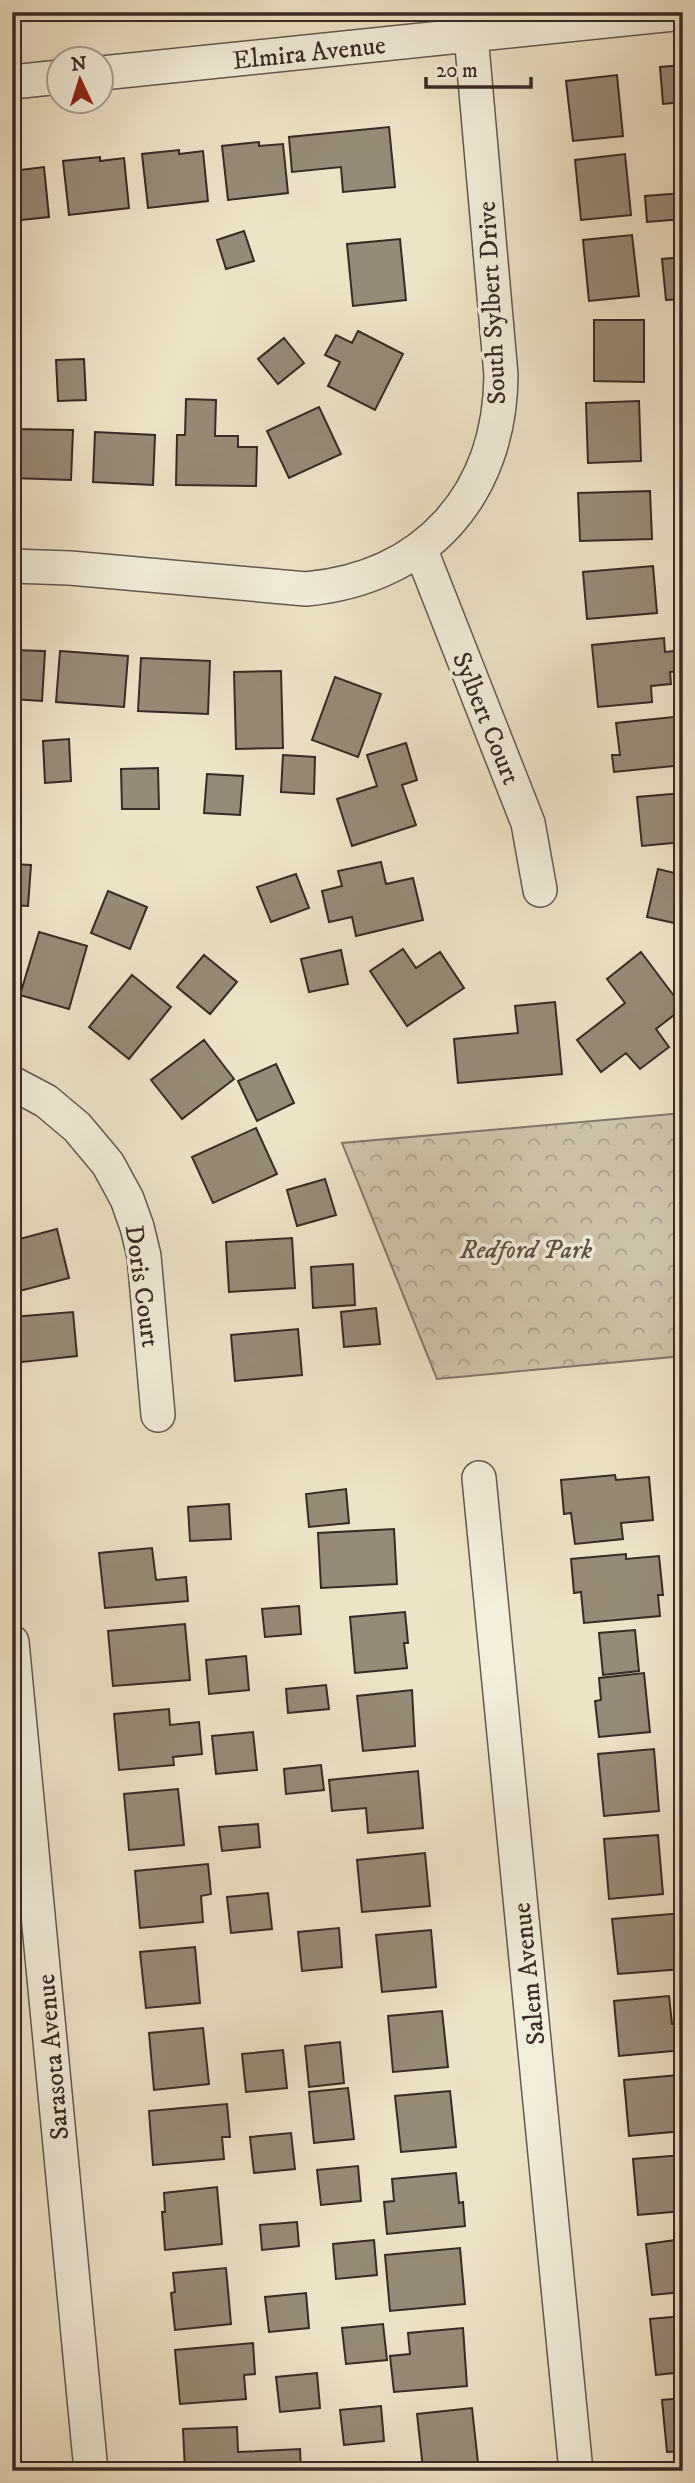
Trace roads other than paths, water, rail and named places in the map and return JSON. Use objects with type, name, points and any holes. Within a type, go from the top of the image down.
[{"type":"street","name":"Elmira Avenue","points":[[116,71],[470,24],[683,13]]},
{"type":"street","name":"South Sylbert Drive","points":[[12,566],[70,568],[306,589],[333,586],[369,577],[420,548],[452,519],[478,482],[492,447],[500,403],[501,375],[470,24]]},
{"type":"street","points":[[12,82],[46,78]]},
{"type":"street","name":"Sylbert Court","points":[[420,548],[528,823],[540,890]]},
{"type":"street","name":"Doris Court","points":[[12,1083],[46,1101],[76,1127],[108,1164],[127,1199],[144,1256],[158,1415]]},
{"type":"street","name":"Salem Avenue","points":[[479,1478],[576,2471]]},
{"type":"street","name":"Sarasota Avenue","points":[[12,1642],[91,2471]]},
{"type":"park label","name":"Redford Park","points":[[526,1249]]}]
